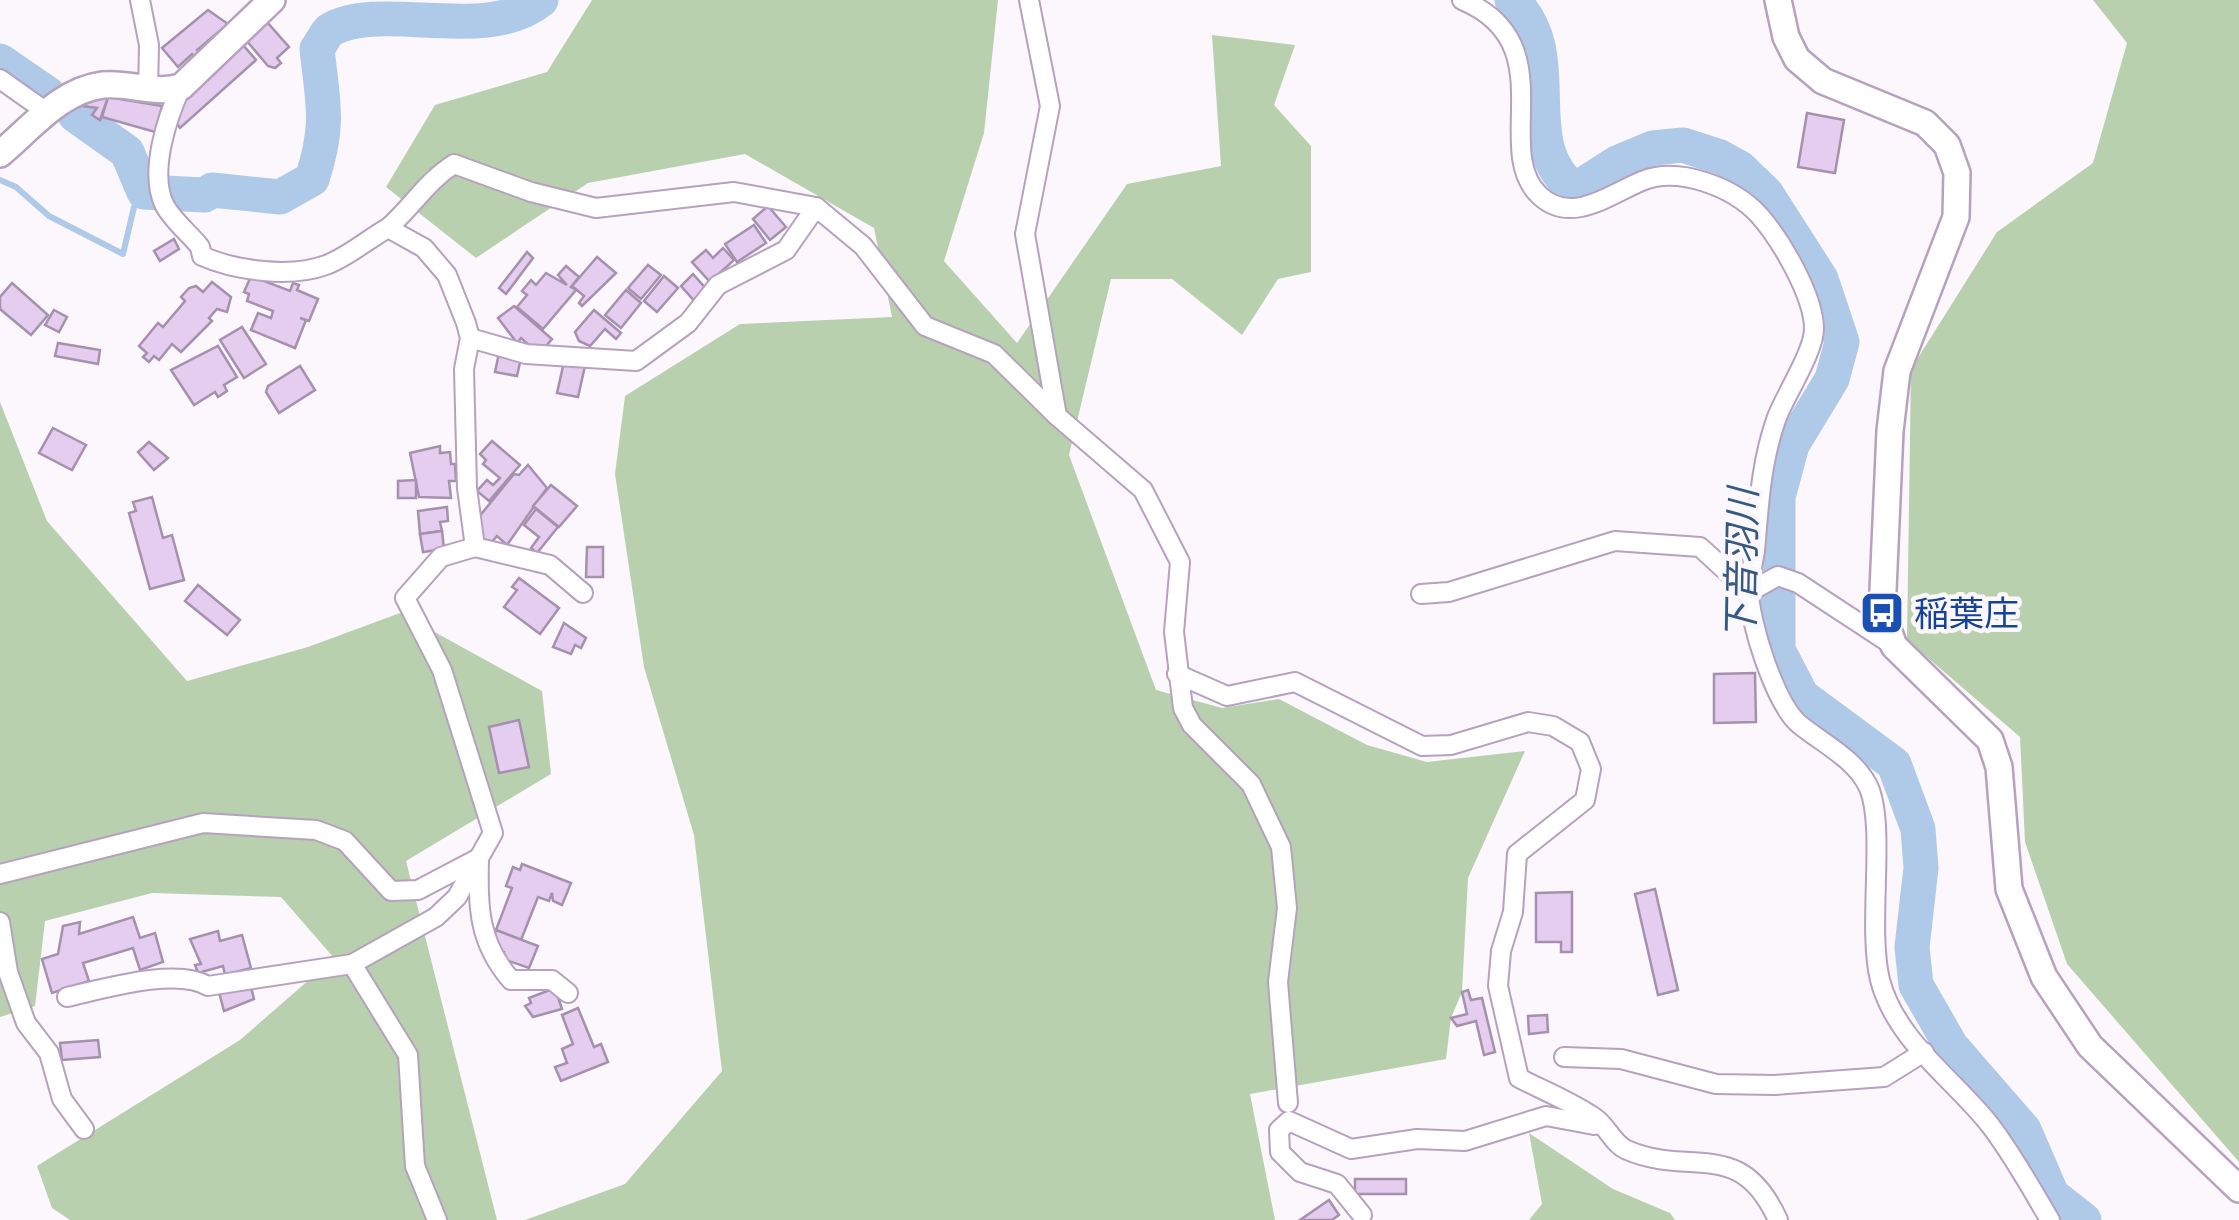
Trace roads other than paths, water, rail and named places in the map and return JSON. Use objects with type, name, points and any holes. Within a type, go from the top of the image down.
[{"type":"main road","points":[[0,154],[71,94],[105,85],[148,91],[181,87],[272,0]]},
{"type":"main road","points":[[1778,0],[1786,37],[1797,59],[1823,81],[1925,124],[1947,145],[1957,172],[1956,217],[1897,371],[1890,432],[1882,614],[1894,646],[1990,740],[1998,766],[2009,889],[2044,977],[2090,1046],[2239,1189]]},
{"type":"street","points":[[140,0],[149,45],[148,91]]},
{"type":"street","points":[[1029,0],[1050,106],[1026,234],[1057,416]]},
{"type":"street","points":[[1462,0],[1476,6],[1506,33],[1521,72],[1525,172],[1539,195],[1564,209],[1598,204],[1646,179],[1682,177],[1721,187],[1759,215],[1807,290],[1814,332],[1768,443],[1749,592],[1768,671],[1795,721],[1840,753],[1869,789],[1874,852],[1872,928],[1880,981],[1898,1024],[1990,1125],[2050,1220]]},
{"type":"street","points":[[0,78],[48,114]]},
{"type":"street","points":[[181,87],[170,112],[162,194],[200,246],[202,256],[253,268],[306,270],[329,264],[388,228],[417,202],[432,178],[454,164],[531,192],[596,208],[734,192],[816,207],[863,246],[925,326],[994,354],[1057,416],[1143,490],[1180,562],[1174,632],[1177,674],[1192,726],[1251,784],[1282,847],[1287,908],[1278,982],[1288,1103]]},
{"type":"street","points":[[470,338],[526,354],[636,360],[688,323],[718,285],[786,250],[816,207]]},
{"type":"street","points":[[388,228],[424,248],[447,275],[470,338],[464,369],[465,428],[475,547]]},
{"type":"street","points":[[1421,594],[1449,592],[1615,541],[1700,547],[1749,592]]},
{"type":"street","points":[[67,997],[132,983],[195,978],[208,986],[352,964],[436,918],[457,897],[494,833],[442,670],[405,598],[441,557],[475,547],[550,565],[584,593]]},
{"type":"street","points":[[1749,592],[1778,576],[1798,583],[1860,628],[1894,646]]},
{"type":"street","points":[[1177,674],[1227,696],[1295,682],[1422,746],[1451,745],[1528,722],[1553,726],[1580,742],[1591,770],[1585,800],[1517,854],[1513,912],[1500,951],[1498,986],[1519,1078],[1598,1119],[1622,1148],[1654,1159],[1728,1164],[1751,1179],[1778,1220]]},
{"type":"street","points":[[0,874],[203,824],[316,830],[345,841],[391,891],[418,890],[479,858]]},
{"type":"street","points":[[479,858],[481,934],[493,960],[510,980],[552,980],[568,993]]},
{"type":"street","points":[[0,922],[8,972],[26,1023],[49,1053],[62,1099],[84,1129]]},
{"type":"street","points":[[352,964],[408,1054],[415,1166],[437,1220]]},
{"type":"street","points":[[1564,1057],[1622,1059],[1716,1084],[1775,1085],[1884,1078],[1924,1052]]},
{"type":"street","points":[[1362,1215],[1337,1184],[1300,1172],[1280,1152],[1279,1130],[1289,1121],[1351,1149],[1417,1139],[1465,1141],[1546,1116],[1604,1128]]},
{"type":"waterway","name":"下音羽川","points":[[75,115],[127,152],[144,192],[205,195],[212,190],[280,197],[312,179],[318,160],[323,100],[317,49],[330,30],[351,22],[377,19],[492,19],[518,13],[541,0]]},
{"type":"waterway","name":"下音羽川","points":[[1512,0],[1529,22],[1538,46],[1547,148],[1557,171],[1575,190],[1617,163],[1653,148],[1683,145],[1720,157],[1740,168],[1766,193],[1821,279],[1842,342],[1832,379],[1792,445],[1778,497],[1778,650],[1802,696],[1894,764],[1918,829],[1921,868],[1912,947],[1916,985],[1951,1046],[2024,1130],[2052,1195],[2084,1220]]},
{"type":"waterway","points":[[0,61],[48,94]]},
{"type":"waterway","points":[[0,180],[16,187],[49,216],[123,254],[134,207],[144,192]]},
{"type":"place","name":"稲葉庄","points":[[1882,613]]}]
